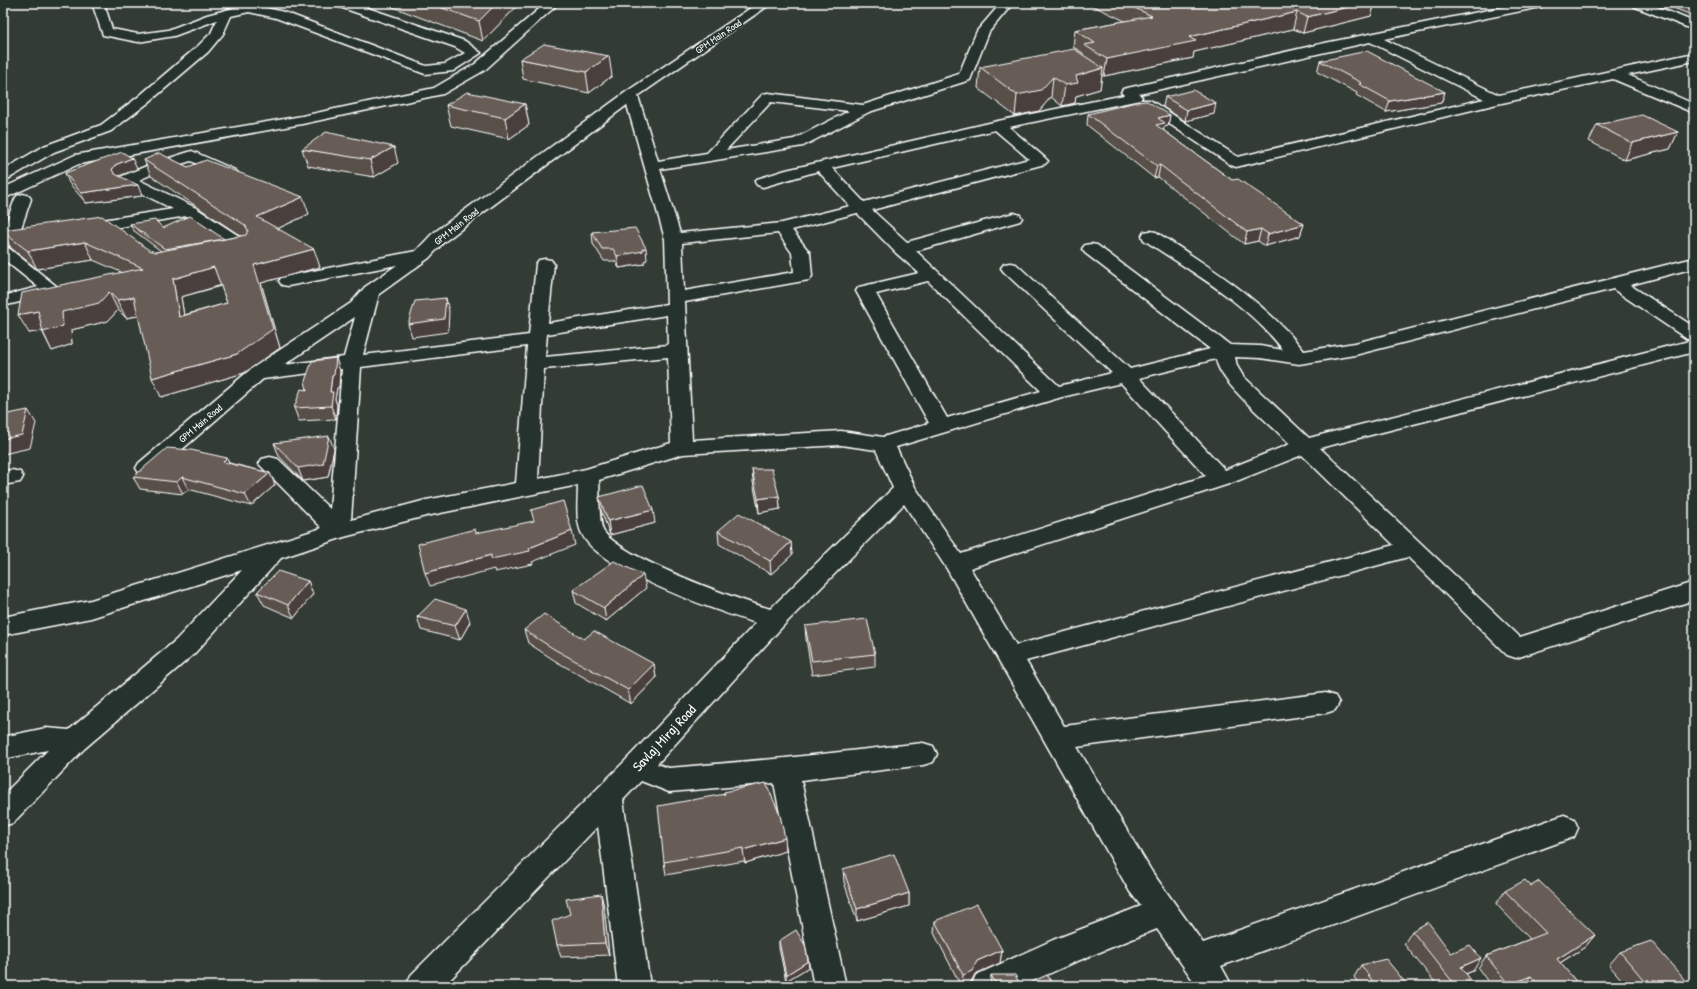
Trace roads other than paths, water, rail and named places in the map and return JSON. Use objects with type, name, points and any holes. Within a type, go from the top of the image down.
[{"type":"street","points":[[98,3],[107,32],[138,38],[170,33],[226,14],[249,8],[280,15],[425,70],[448,68],[474,53],[460,44],[341,3]]},
{"type":"street","points":[[3,194],[75,160],[302,120],[438,91],[480,67],[553,3]]},
{"type":"street","name":"GPM Main Road","points":[[137,476],[258,374],[357,307],[371,291],[424,254],[438,238],[631,95],[766,3]]},
{"type":"street","points":[[652,166],[798,143],[864,109],[965,77],[983,31],[1007,3]]},
{"type":"street","points":[[763,182],[821,166],[998,125],[1128,92],[1372,38],[1541,3]]},
{"type":"street","points":[[1637,3],[1694,26]]},
{"type":"street","points":[[3,176],[49,149],[106,128],[143,100],[204,49],[217,34],[226,14]]},
{"type":"street","points":[[1372,38],[1497,100]]},
{"type":"street","points":[[1128,92],[1236,162],[1497,100],[1694,57]]},
{"type":"street","points":[[1613,74],[1694,109]]},
{"type":"street","points":[[631,95],[673,239],[682,447]]},
{"type":"street","points":[[711,157],[768,97],[864,109]]},
{"type":"street","points":[[673,239],[782,228],[1040,161],[998,125]]},
{"type":"street","points":[[216,254],[245,248],[190,211],[126,180],[159,166],[192,156],[247,181]]},
{"type":"street","points":[[821,166],[902,249],[932,275],[1055,394]]},
{"type":"street","points":[[5,244],[23,199]]},
{"type":"street","points":[[5,244],[63,231],[190,211]]},
{"type":"street","points":[[902,249],[1014,218]]},
{"type":"street","points":[[111,224],[128,237]]},
{"type":"street","points":[[258,374],[352,362],[538,334],[676,303],[760,282],[803,276],[801,253],[782,228]]},
{"type":"street","points":[[1150,236],[1210,277],[1266,319],[1286,338],[1299,358]]},
{"type":"street","points":[[3,301],[51,290],[5,244]]},
{"type":"street","points":[[1091,249],[1226,351],[1227,366],[1236,380],[1516,648],[1694,591]]},
{"type":"street","points":[[288,281],[424,254]]},
{"type":"street","points":[[3,626],[91,609],[339,531],[426,508],[588,476],[682,447],[841,438],[884,444],[941,426],[1055,394],[1125,375],[1226,351],[1260,352],[1299,358],[1355,350],[1694,263]]},
{"type":"street","points":[[527,488],[535,364],[545,264]]},
{"type":"street","points":[[1010,268],[1125,375],[1221,479]]},
{"type":"street","points":[[932,275],[865,291],[941,426]]},
{"type":"street","points":[[1616,283],[1694,335]]},
{"type":"street","points":[[339,531],[352,362],[371,291]]},
{"type":"street","points":[[956,564],[1221,479],[1304,446],[1694,346]]},
{"type":"street","points":[[535,364],[678,350]]},
{"type":"street","points":[[884,444],[905,489],[956,564],[1141,882],[1216,986]]},
{"type":"street","points":[[270,464],[339,531]]},
{"type":"street","points":[[588,476],[592,533],[602,545],[652,573],[749,612],[774,620]]},
{"type":"street","name":"Savlaj Miraj Road","points":[[422,986],[636,768],[774,620],[905,489]]},
{"type":"street","points":[[1010,656],[1412,548]]},
{"type":"street","points":[[3,814],[74,741],[184,647],[272,552]]},
{"type":"street","points":[[1058,738],[1326,703]]},
{"type":"street","points":[[3,748],[46,739],[74,741]]},
{"type":"street","points":[[636,768],[669,780],[785,770],[923,754]]},
{"type":"street","points":[[785,770],[830,986]]},
{"type":"street","points":[[608,796],[634,986]]},
{"type":"street","points":[[1197,960],[1564,828]]},
{"type":"street","points":[[987,986],[1064,951],[1163,912]]}]
